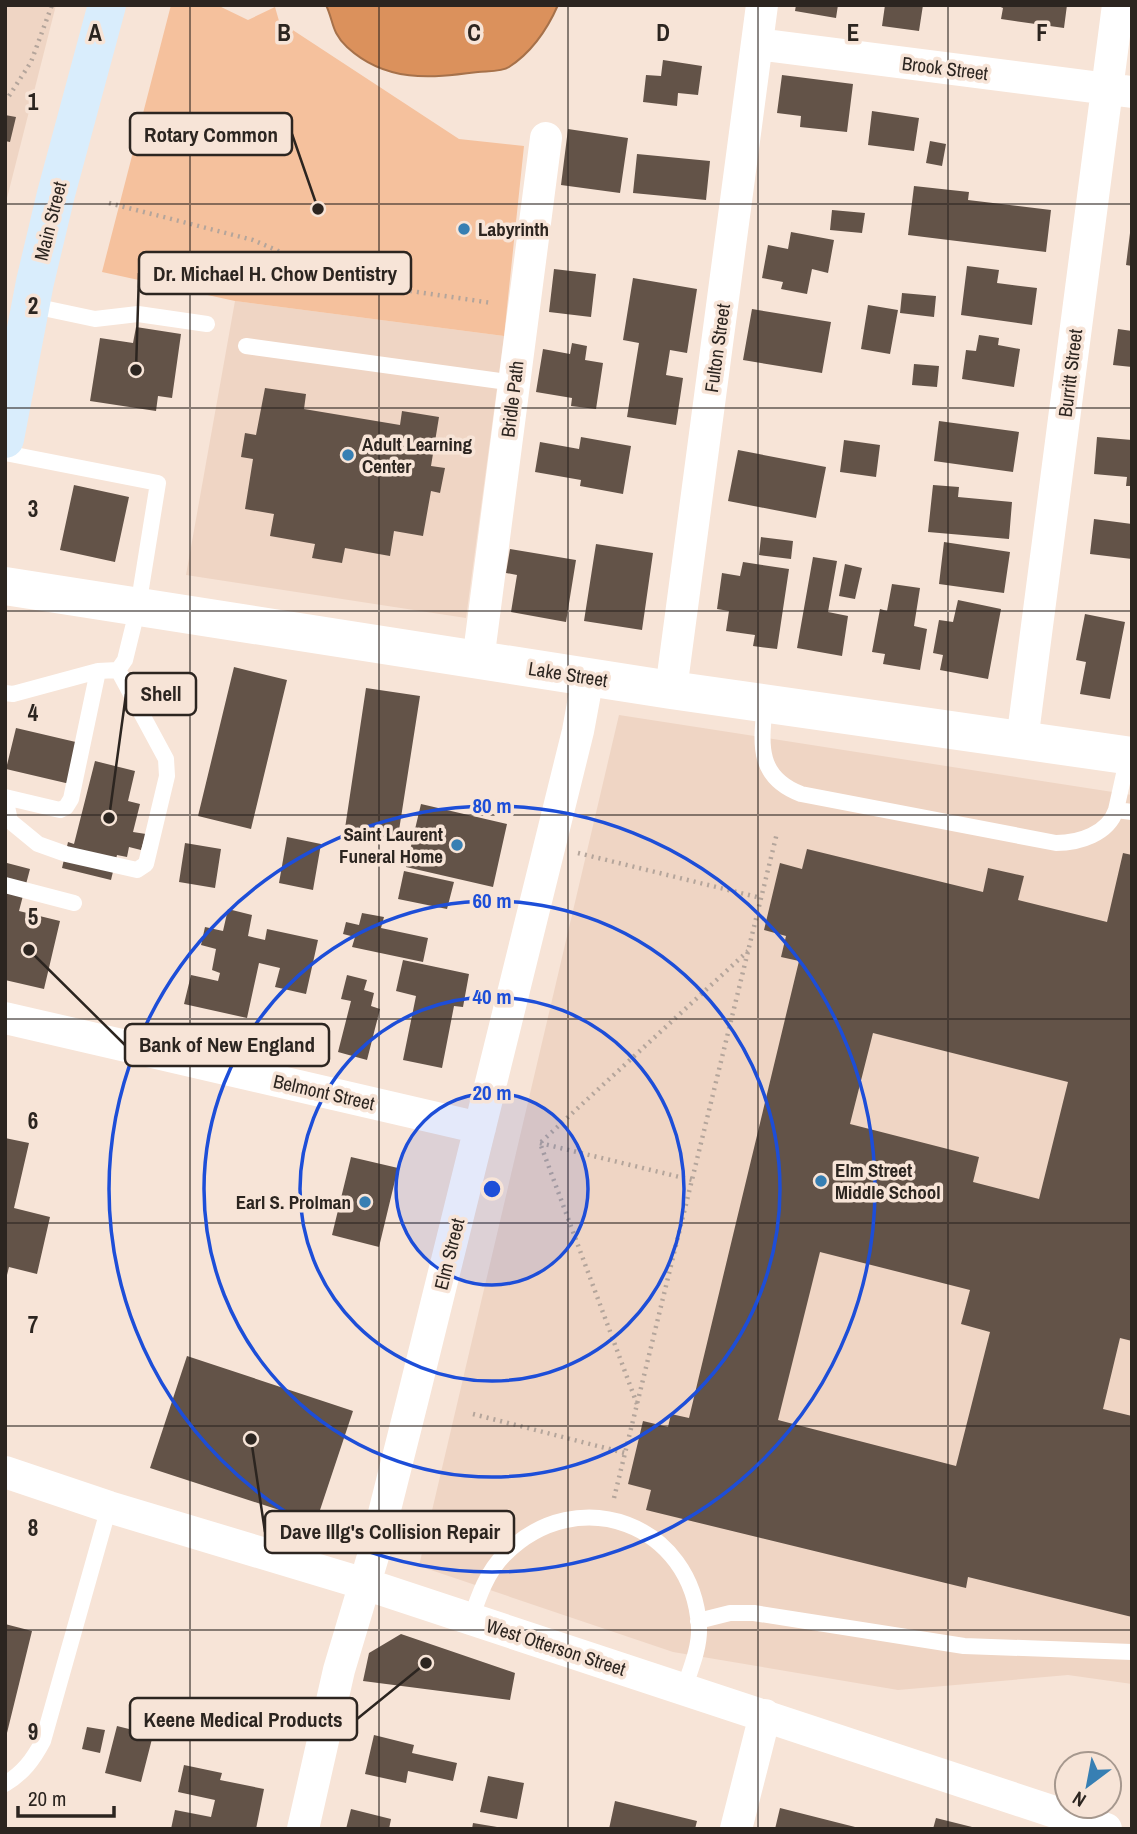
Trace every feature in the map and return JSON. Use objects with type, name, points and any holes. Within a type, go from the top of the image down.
[{"type":"main road","name":"Main Street","points":[[5,439],[29,305],[55,194],[107,5]]},
{"type":"street","name":"Fulton Street","points":[[671,690],[762,5]]},
{"type":"street","name":"Burritt Street","points":[[1022,741],[1119,90],[1118,5]]},
{"type":"street","name":"Brook Street","points":[[757,44],[1119,90]]},
{"type":"street","name":"Bridle Path","points":[[478,661],[546,138]]},
{"type":"street","name":"Lake Street","points":[[5,586],[478,661],[1130,756]]},
{"type":"street","name":"Elm Street","points":[[303,1829],[339,1670],[365,1584],[480,1128],[578,731],[588,677]]},
{"type":"street","name":"Belmont Street","points":[[5,1018],[480,1128]]},
{"type":"street","name":"West Otterson Street","points":[[5,1472],[109,1507],[365,1584],[765,1715],[1019,1816],[1105,1829]]},
{"type":"street","points":[[736,1829],[765,1715]]},
{"type":"lane","points":[[29,305],[95,319],[138,314],[207,324]]},
{"type":"lane","points":[[246,346],[514,383]]},
{"type":"lane","points":[[5,453],[158,483],[138,607],[125,660],[118,670]]},
{"type":"lane","points":[[5,693],[13,694],[99,671],[118,670]]},
{"type":"lane","points":[[99,671],[71,799],[66,807],[60,810],[5,797],[10,821],[38,845],[136,870],[146,864],[167,776],[166,759],[118,670]]},
{"type":"lane","points":[[765,704],[762,741],[768,766],[778,781],[801,794],[1056,844],[1080,839],[1102,830],[1124,811],[1130,756]]},
{"type":"lane","points":[[5,886],[74,903]]},
{"type":"lane","points":[[5,1784],[18,1776],[32,1761],[43,1741],[109,1507]]},
{"type":"lane","points":[[471,1619],[491,1571],[504,1554],[530,1533],[573,1518],[585,1516],[608,1519],[640,1530],[669,1553],[690,1586],[698,1621],[698,1638],[684,1689]]},
{"type":"lane","points":[[698,1621],[730,1613],[754,1613],[964,1646],[1132,1652]]},
{"type":"path","points":[[9,96],[32,62],[52,5]]},
{"type":"path","points":[[109,203],[253,240],[350,282],[524,308]]},
{"type":"path","points":[[608,1519],[777,833]]},
{"type":"path","points":[[550,845],[761,898]]},
{"type":"path","points":[[540,1143],[748,950]]},
{"type":"path","points":[[540,1143],[692,1180]]},
{"type":"path","points":[[540,1143],[637,1404]]},
{"type":"path","points":[[472,1414],[625,1452]]},
{"type":"shaded area","points":[[5,5],[56,5],[5,206]]},
{"type":"shaded area","points":[[171,5],[217,5],[248,20],[275,7],[279,21],[459,139],[524,146],[504,336],[235,301],[102,272]]},
{"type":"shaded area","points":[[326,5],[558,5],[538,40],[525,55],[506,69],[426,76],[393,72],[362,59],[338,36]]},
{"type":"shaded area","name":"Adult Learning Center","points":[[235,301],[504,336],[466,618],[186,575]]},
{"type":"shaded area","name":"Elm Street Middle School","points":[[619,715],[1132,795],[1132,1684],[1068,1675],[898,1690],[673,1652],[419,1566]]},
{"type":"building","points":[[796,5],[838,5],[836,18],[795,11]]},
{"type":"building","points":[[885,5],[923,5],[919,31],[882,26]]},
{"type":"building","points":[[996,5],[1067,5],[1064,28],[1001,19],[1003,8]]},
{"type":"building","points":[[663,60],[702,66],[698,95],[678,93],[677,106],[643,102],[646,75],[661,76]]},
{"type":"building","points":[[782,75],[853,84],[847,132],[800,127],[801,116],[777,113]]},
{"type":"building","points":[[872,111],[919,118],[914,151],[868,145]]},
{"type":"building","points":[[5,115],[16,117],[10,142],[5,141]]},
{"type":"building","points":[[568,129],[628,138],[620,193],[561,185]]},
{"type":"building","points":[[930,141],[946,144],[942,166],[926,163]]},
{"type":"building","points":[[637,154],[710,161],[706,200],[633,193]]},
{"type":"building","points":[[914,186],[969,192],[968,200],[1051,210],[1046,252],[908,235]]},
{"type":"building","points":[[832,210],[865,213],[862,233],[830,230]]},
{"type":"building","points":[[791,232],[834,240],[828,273],[812,269],[807,294],[781,289],[783,282],[762,278],[768,245],[788,249]]},
{"type":"building","points":[[1132,233],[1132,266],[1126,265]]},
{"type":"building","points":[[967,266],[999,270],[997,283],[1037,288],[1032,325],[961,315]]},
{"type":"building","points":[[554,269],[596,274],[591,317],[549,312]]},
{"type":"building","points":[[633,278],[697,289],[687,353],[670,350],[666,375],[683,378],[676,425],[627,417],[639,343],[623,340]]},
{"type":"building","points":[[902,293],[936,296],[934,317],[900,313]]},
{"type":"building","points":[[868,305],[898,310],[890,354],[861,349]]},
{"type":"building","points":[[752,309],[831,322],[822,373],[743,360]]},
{"type":"building","points":[[136,327],[181,334],[172,398],[158,396],[156,411],[90,401],[100,338],[133,343]]},
{"type":"building","points":[[1118,329],[1132,331],[1132,367],[1113,365]]},
{"type":"building","points":[[979,335],[999,338],[998,345],[1020,349],[1014,387],[962,379],[966,350],[976,351]]},
{"type":"building","points":[[572,343],[587,346],[585,360],[603,363],[596,409],[571,406],[572,398],[536,392],[543,349],[570,354]]},
{"type":"building","points":[[914,364],[939,366],[937,387],[912,385]]},
{"type":"building","points":[[265,388],[306,394],[304,409],[400,425],[402,411],[439,417],[431,466],[445,468],[440,493],[431,491],[423,536],[394,531],[390,556],[345,548],[342,563],[312,558],[315,544],[270,536],[274,514],[245,509],[253,459],[241,457],[245,433],[256,435]]},
{"type":"building","points":[[939,421],[1019,432],[1013,472],[934,461]]},
{"type":"building","points":[[581,437],[631,446],[623,494],[580,486],[581,480],[535,472],[540,442],[579,449]]},
{"type":"building","points":[[1097,437],[1132,440],[1132,486],[1126,486],[1127,477],[1094,474]]},
{"type":"building","points":[[844,440],[880,445],[876,477],[840,472]]},
{"type":"building","points":[[738,450],[826,467],[816,518],[728,501]]},
{"type":"building","points":[[74,485],[129,497],[115,562],[60,550]]},
{"type":"building","points":[[933,485],[959,487],[958,497],[1012,502],[1009,539],[928,532]]},
{"type":"building","points":[[1094,519],[1132,524],[1132,559],[1090,554]]},
{"type":"building","points":[[761,537],[793,541],[791,559],[759,555]]},
{"type":"building","points":[[944,542],[1010,552],[1004,593],[939,584]]},
{"type":"building","points":[[596,544],[653,553],[642,630],[584,621]]},
{"type":"building","points":[[510,549],[576,560],[566,622],[511,612],[517,575],[506,573]]},
{"type":"building","points":[[813,557],[837,561],[828,612],[848,616],[842,656],[797,648]]},
{"type":"building","points":[[743,562],[789,569],[777,649],[753,646],[755,635],[726,631],[729,611],[717,609],[722,573],[740,576]]},
{"type":"building","points":[[845,564],[862,568],[855,599],[839,596]]},
{"type":"building","points":[[892,584],[920,588],[914,626],[927,629],[920,670],[883,664],[885,654],[872,652],[880,609],[887,611]]},
{"type":"building","points":[[958,600],[1001,609],[988,679],[940,670],[943,655],[933,653],[939,620],[953,622]]},
{"type":"building","points":[[1085,614],[1125,622],[1110,699],[1080,694],[1086,662],[1076,660]]},
{"type":"building","points":[[234,667],[287,680],[251,829],[198,816]]},
{"type":"building","points":[[366,688],[420,696],[397,843],[344,835]]},
{"type":"building","points":[[16,728],[80,743],[70,784],[6,769]]},
{"type":"building","points":[[95,761],[135,771],[128,801],[140,804],[133,832],[146,834],[141,850],[129,847],[127,857],[117,855],[111,880],[62,868],[68,842],[74,844]]},
{"type":"building","name":"Saint Laurent Funeral Home","points":[[421,804],[507,824],[493,887],[406,867]]},
{"type":"building","points":[[287,837],[321,844],[313,890],[279,883]]},
{"type":"building","points":[[185,843],[221,849],[215,888],[179,882]]},
{"type":"building","points":[[807,849],[983,892],[988,868],[1024,876],[1018,900],[1107,922],[1123,853],[1132,855],[1132,1341],[1120,1338],[1103,1409],[1132,1416],[1132,1617],[968,1577],[966,1588],[646,1510],[651,1490],[628,1484],[643,1421],[668,1427],[671,1414],[689,1418],[799,961],[781,957],[786,936],[764,930],[780,863],[802,869]],"holes":[[[873,1033],[1068,1082],[1039,1199],[973,1182],[979,1157],[850,1124]],[[820,1252],[970,1290],[961,1324],[990,1332],[956,1466],[778,1420]]]},
{"type":"building","points":[[7,863],[30,869],[19,911],[60,921],[44,989],[5,980]]},
{"type":"building","points":[[404,871],[454,882],[447,909],[398,899]]},
{"type":"building","points":[[228,909],[252,915],[248,936],[265,940],[267,929],[318,940],[306,994],[275,987],[280,968],[259,963],[247,1018],[184,1004],[191,975],[218,981],[220,973],[212,970],[216,949],[201,945],[205,927],[223,931]]},
{"type":"building","points":[[362,913],[384,917],[381,928],[428,938],[423,962],[352,947],[355,937],[343,934],[346,922],[359,925]]},
{"type":"building","points":[[403,960],[469,974],[463,1007],[454,1006],[442,1068],[403,1060],[416,996],[396,991]]},
{"type":"building","points":[[347,975],[367,980],[364,990],[374,993],[371,1006],[380,1009],[367,1060],[338,1052],[351,1001],[341,999]]},
{"type":"building","points":[[5,1138],[29,1143],[14,1208],[50,1217],[37,1274],[9,1267],[6,1279]]},
{"type":"building","name":"Earl S. Prolman","points":[[351,1157],[398,1168],[379,1247],[332,1235]]},
{"type":"building","points":[[187,1356],[353,1411],[316,1522],[150,1468]]},
{"type":"building","points":[[5,1624],[32,1631],[6,1737],[5,1737]]},
{"type":"building","points":[[401,1634],[515,1673],[510,1700],[363,1681],[369,1653]]},
{"type":"building","points":[[117,1726],[153,1735],[141,1782],[105,1773]]},
{"type":"building","points":[[87,1727],[105,1730],[100,1753],[82,1749]]},
{"type":"building","points":[[374,1735],[414,1745],[412,1753],[457,1763],[453,1781],[408,1771],[406,1783],[365,1774]]},
{"type":"building","points":[[184,1765],[222,1773],[220,1780],[264,1789],[256,1829],[171,1829],[175,1810],[211,1817],[215,1800],[178,1792]]},
{"type":"building","points":[[488,1776],[524,1783],[517,1819],[480,1812]]},
{"type":"building","points":[[615,1801],[697,1821],[695,1829],[609,1829]]},
{"type":"building","points":[[780,1808],[859,1828],[859,1829],[775,1829]]},
{"type":"building","points":[[351,1809],[391,1819],[389,1829],[346,1829]]},
{"type":"building","points":[[936,1818],[976,1828],[976,1829],[933,1829]]},
{"type":"building","points":[[473,1823],[497,1827],[497,1829],[472,1829]]},
{"type":"place","name":"Rotary Common","points":[[318,209]]},
{"type":"place","name":"Labyrinth","points":[[464,229]]},
{"type":"place","name":"Dr. Michael H. Chow Dentistry","points":[[136,370]]},
{"type":"place","name":"Adult Learning Center","points":[[348,455]]},
{"type":"place","name":"Shell","points":[[109,818]]},
{"type":"place","name":"Saint Laurent Funeral Home","points":[[457,845]]},
{"type":"place","name":"Bank of New England","points":[[29,950]]},
{"type":"place","name":"Elm Street Middle School","points":[[821,1181]]},
{"type":"place","name":"Earl S. Prolman","points":[[365,1202]]},
{"type":"place","name":"Dave Illg's Collision Repair","points":[[251,1439]]},
{"type":"place","name":"Keene Medical Products","points":[[426,1663]]}]
